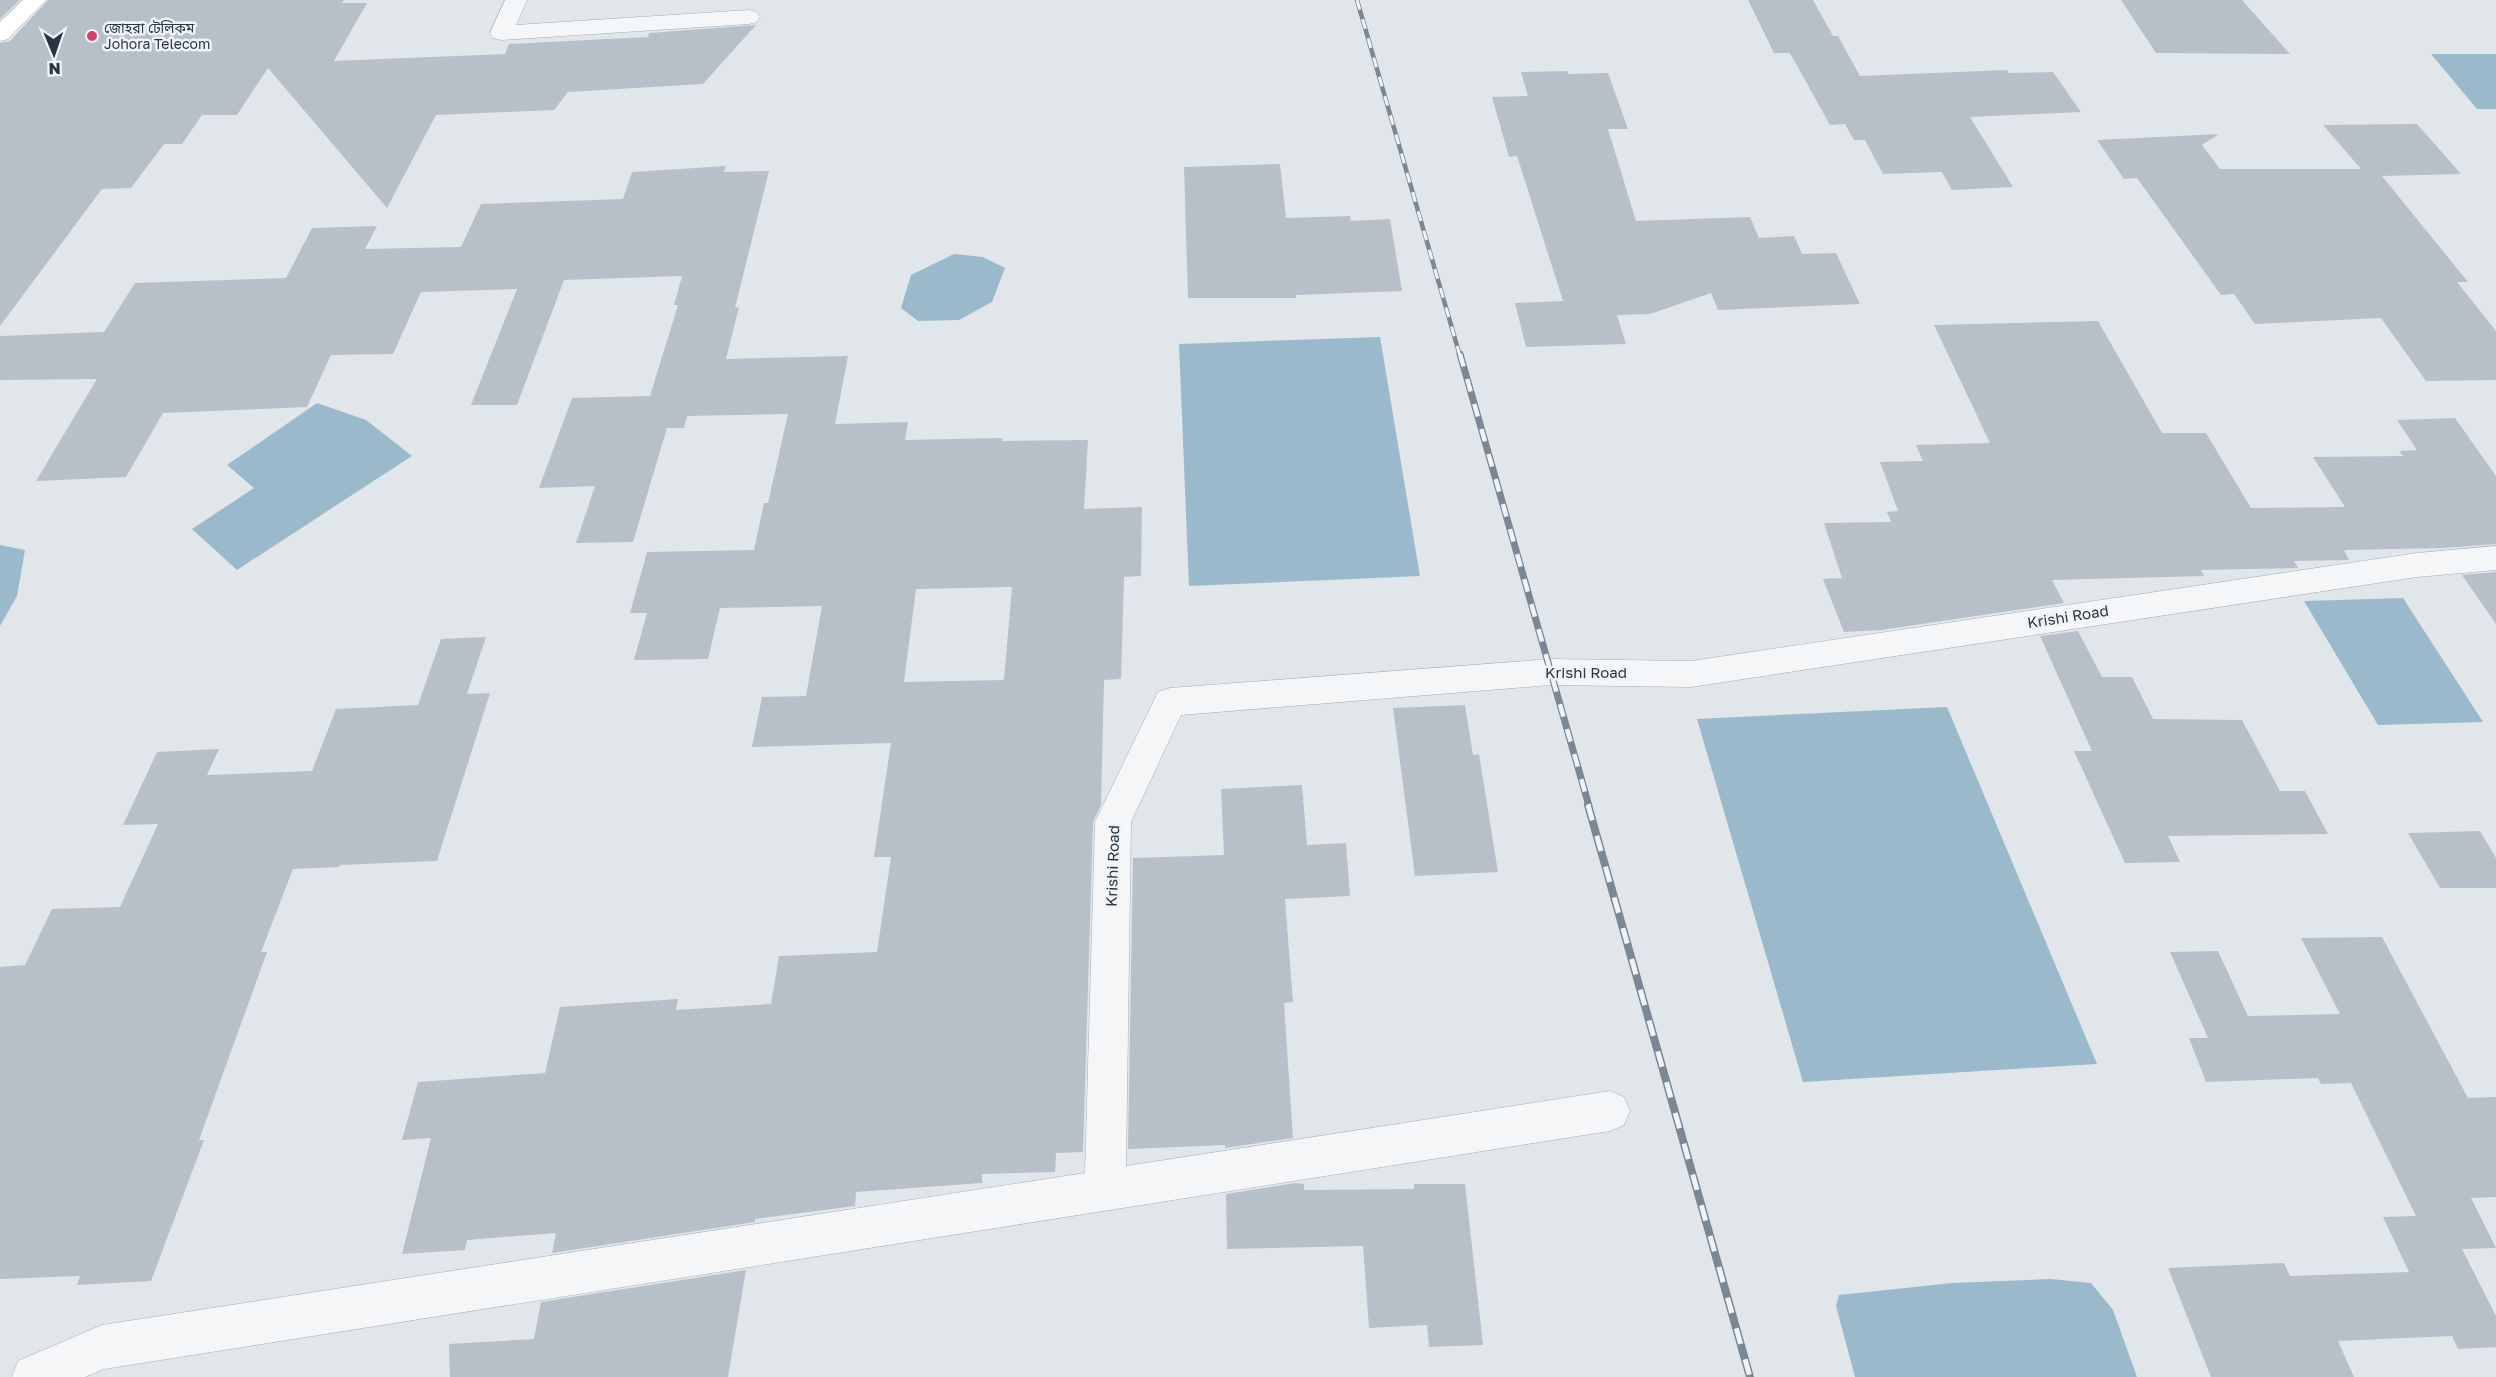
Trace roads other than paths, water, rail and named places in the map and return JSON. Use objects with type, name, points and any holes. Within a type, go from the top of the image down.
[{"type":"main road","points":[[0,34],[35,0]]},
{"type":"street","points":[[516,0],[501,33],[749,17]]},
{"type":"street","name":"Krishi Road","points":[[1105,1190],[1113,822],[1170,702],[1551,672],[1691,674],[2418,565],[2496,558]]},
{"type":"street","points":[[34,1377],[102,1347],[1610,1111]]},
{"type":"water","points":[[2431,54],[2496,54],[2496,109],[2477,109]]},
{"type":"water","points":[[954,254],[983,257],[1005,268],[992,302],[959,320],[918,321],[901,308],[911,275]]},
{"type":"water","points":[[1380,337],[1420,576],[1189,586],[1179,344]]},
{"type":"water","points":[[317,403],[366,420],[412,456],[237,570],[192,529],[254,488],[227,465]]},
{"type":"water","points":[[0,545],[25,550],[17,596],[0,626]]},
{"type":"water","points":[[2403,598],[2483,722],[2378,725],[2304,601]]},
{"type":"water","points":[[1947,707],[2097,1064],[1803,1082],[1697,719]]},
{"type":"water","points":[[2051,1279],[2091,1283],[2113,1310],[2137,1377],[1855,1377],[1836,1306],[1839,1295],[1952,1283]]},
{"type":"railway","points":[[1357,0],[1460,356]]},
{"type":"railway","points":[[1460,354],[1589,806]]},
{"type":"railway","points":[[1588,805],[1750,1377]]},
{"type":"place","name":"জোহরা টেলিকম Johora Telecom","points":[[92,36]]}]
